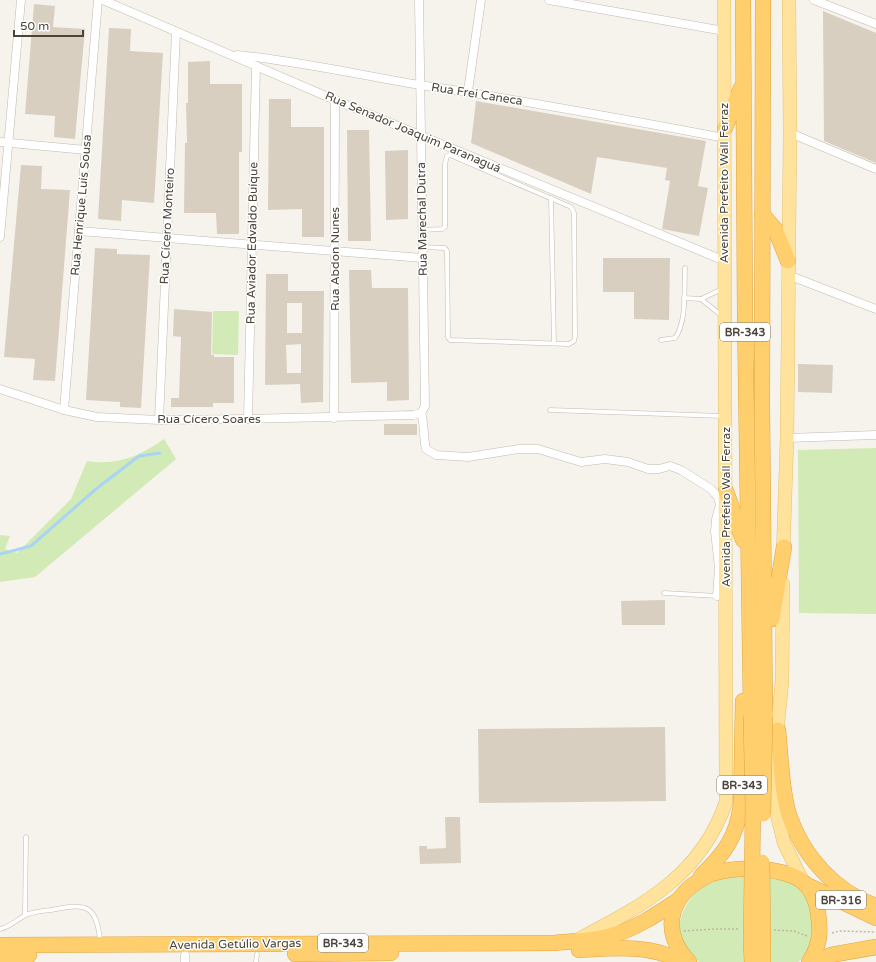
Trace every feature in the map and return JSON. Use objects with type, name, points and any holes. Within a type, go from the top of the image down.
[{"type":"highway","name":"Avenida Prefeito Wall Ferraz","points":[[743,0],[748,552],[758,664],[758,716],[753,805],[757,941]]},
{"type":"highway","name":"Avenida Prefeito Wall Ferraz","points":[[758,664],[765,633],[762,404],[763,0]]},
{"type":"highway","points":[[725,133],[744,81]]},
{"type":"highway","name":"BR-343","points":[[762,214],[775,229],[788,268]]},
{"type":"highway","points":[[726,490],[748,552]]},
{"type":"highway","points":[[758,664],[784,547]]},
{"type":"highway","name":"BR-343","points":[[689,962],[676,945],[673,932],[672,914],[677,902],[688,889],[722,856],[729,845],[740,818],[742,797],[742,705],[758,664]]},
{"type":"highway","points":[[778,730],[789,814],[802,843],[816,864],[832,880],[855,896],[876,906]]},
{"type":"highway","name":"BR-343","points":[[688,889],[707,876],[721,871],[740,868],[769,870],[785,874],[804,883],[817,904],[820,928],[820,937],[816,952],[809,962]]},
{"type":"highway","name":"BR-316","points":[[804,883],[876,918]]},
{"type":"highway","name":"Avenida Getúlio Vargas","points":[[0,945],[351,943],[524,944],[576,941],[599,938],[628,930],[652,918],[677,902]]},
{"type":"highway","points":[[752,962],[757,941]]},
{"type":"highway","points":[[757,941],[763,962]]},
{"type":"highway","points":[[816,962],[831,955],[876,947]]},
{"type":"highway","name":"Avenida Getúlio Vargas","points":[[0,955],[185,959],[358,958],[627,948],[655,951],[683,962]]},
{"type":"main road","name":"Avenida Prefeito Wall Ferraz","points":[[576,941],[618,919],[660,893],[698,856],[720,820],[726,802],[727,782],[721,597],[723,505],[726,490],[724,317],[724,0]]},
{"type":"main road","points":[[788,268],[790,133],[789,0]]},
{"type":"main road","name":"BR-343","points":[[788,268],[787,438],[782,681],[774,764],[774,802],[784,843],[804,883]]},
{"type":"street","points":[[0,237],[4,142],[21,0]]},
{"type":"street","name":"Rua Henrique Luís Sousa","points":[[64,410],[98,0]]},
{"type":"street","name":"Rua Senador Joaquim Paranaguá","points":[[103,0],[335,100],[724,261]]},
{"type":"street","name":"Rua Marechal Dutra","points":[[419,0],[425,406],[421,413]]},
{"type":"street","points":[[468,91],[480,0]]},
{"type":"street","points":[[549,0],[724,31]]},
{"type":"street","points":[[814,0],[876,24]]},
{"type":"street","name":"Rua Cícero Monteiro","points":[[158,420],[176,32]]},
{"type":"street","name":"Rua Frei Caneca","points":[[228,55],[284,61],[420,85],[468,91],[725,133]]},
{"type":"street","name":"Rua Aviador Edvaldo Buíque","points":[[248,419],[256,66]]},
{"type":"street","name":"Rua Abdon Nunes","points":[[334,418],[335,100]]},
{"type":"street","points":[[790,133],[876,169]]},
{"type":"street","points":[[4,142],[86,150]]},
{"type":"street","points":[[79,231],[423,258]]},
{"type":"street","points":[[788,268],[876,309]]},
{"type":"street","name":"Rua Cícero Soares","points":[[0,390],[64,410],[97,417],[158,420],[334,418],[413,415],[421,413]]},
{"type":"street","points":[[421,413],[424,424],[424,441],[426,450],[436,455],[468,457],[519,449],[538,449],[581,462],[605,459],[628,462],[648,469],[659,469],[670,466],[681,470],[711,489],[723,505]]},
{"type":"street","points":[[787,438],[876,435]]},
{"type":"lane","points":[[422,230],[442,229],[445,227],[445,164],[447,156],[450,155],[571,208],[574,213],[576,336],[574,341],[569,344],[450,340],[448,337],[447,251],[442,247],[423,246]]},
{"type":"lane","points":[[551,198],[554,343]]},
{"type":"lane","points":[[662,340],[675,338],[679,332],[684,298],[685,268]]},
{"type":"lane","points":[[701,300],[724,288]]},
{"type":"lane","points":[[684,298],[701,300],[724,317]]},
{"type":"lane","points":[[550,410],[725,416]]},
{"type":"lane","points":[[664,593],[721,597]]},
{"type":"lane","points":[[25,915],[26,837]]},
{"type":"lane","points":[[0,929],[8,928],[25,915],[69,906],[84,907],[94,914],[99,924],[101,945]]},
{"type":"path","points":[[838,931],[876,932]]},
{"type":"green space","points":[[213,311],[239,311],[238,355],[212,354]]},
{"type":"green space","points":[[164,439],[176,459],[35,577],[0,582],[0,535],[10,536],[5,549],[17,553],[71,499],[87,461],[118,461],[137,455]]},
{"type":"green space","points":[[876,448],[876,614],[799,613],[798,450]]},
{"type":"green space","points":[[741,875],[763,876],[784,880],[797,887],[804,894],[812,914],[813,925],[810,946],[805,955],[798,962],[699,962],[686,948],[680,934],[680,925],[681,916],[690,900],[703,887],[711,882]]},
{"type":"building","points":[[34,4],[55,6],[53,27],[85,29],[75,139],[54,137],[55,116],[25,114]]},
{"type":"building","points":[[823,11],[876,33],[876,163],[824,141]]},
{"type":"building","points":[[109,28],[131,29],[130,51],[163,53],[154,203],[122,200],[121,221],[98,219]]},
{"type":"building","points":[[210,61],[210,84],[242,84],[242,152],[239,152],[239,234],[217,234],[216,213],[184,213],[188,62]]},
{"type":"building","points":[[269,99],[291,99],[291,127],[324,127],[324,237],[302,237],[302,209],[268,210]]},
{"type":"building","points":[[476,101],[706,141],[698,186],[708,188],[699,236],[662,229],[670,181],[665,180],[667,168],[597,157],[591,194],[471,143]]},
{"type":"building","points":[[347,130],[369,130],[371,241],[348,241]]},
{"type":"building","points":[[408,150],[408,219],[386,220],[385,151]]},
{"type":"building","points":[[21,165],[42,166],[41,189],[70,190],[55,381],[33,380],[35,359],[4,357]]},
{"type":"building","points":[[95,248],[117,249],[117,254],[150,255],[141,408],[120,407],[120,402],[86,400]]},
{"type":"building","points":[[603,258],[670,258],[669,320],[634,319],[634,292],[603,292]]},
{"type":"building","points":[[349,270],[371,270],[372,288],[408,288],[409,400],[387,401],[387,382],[351,383]]},
{"type":"building","points":[[266,274],[288,274],[288,291],[324,291],[323,402],[301,403],[300,384],[265,385]],"holes":[[[287,303],[302,303],[302,333],[287,333]],[[301,344],[301,373],[287,373],[286,345]]]},
{"type":"building","points":[[174,309],[212,312],[211,355],[214,355],[214,357],[234,357],[234,403],[213,403],[213,407],[171,407],[171,398],[179,398],[181,337],[173,336]]},
{"type":"building","points":[[798,364],[833,365],[832,393],[798,392]]},
{"type":"building","points":[[384,424],[417,424],[417,435],[384,435]]},
{"type":"building","points":[[665,600],[665,625],[622,625],[621,601]]},
{"type":"building","points":[[665,727],[666,801],[479,803],[478,729]]},
{"type":"building","points":[[445,817],[460,817],[461,863],[420,864],[419,846],[427,846],[427,849],[446,848]]},
{"type":"waterway","points":[[0,554],[31,546],[96,489],[139,456],[160,453]]}]
